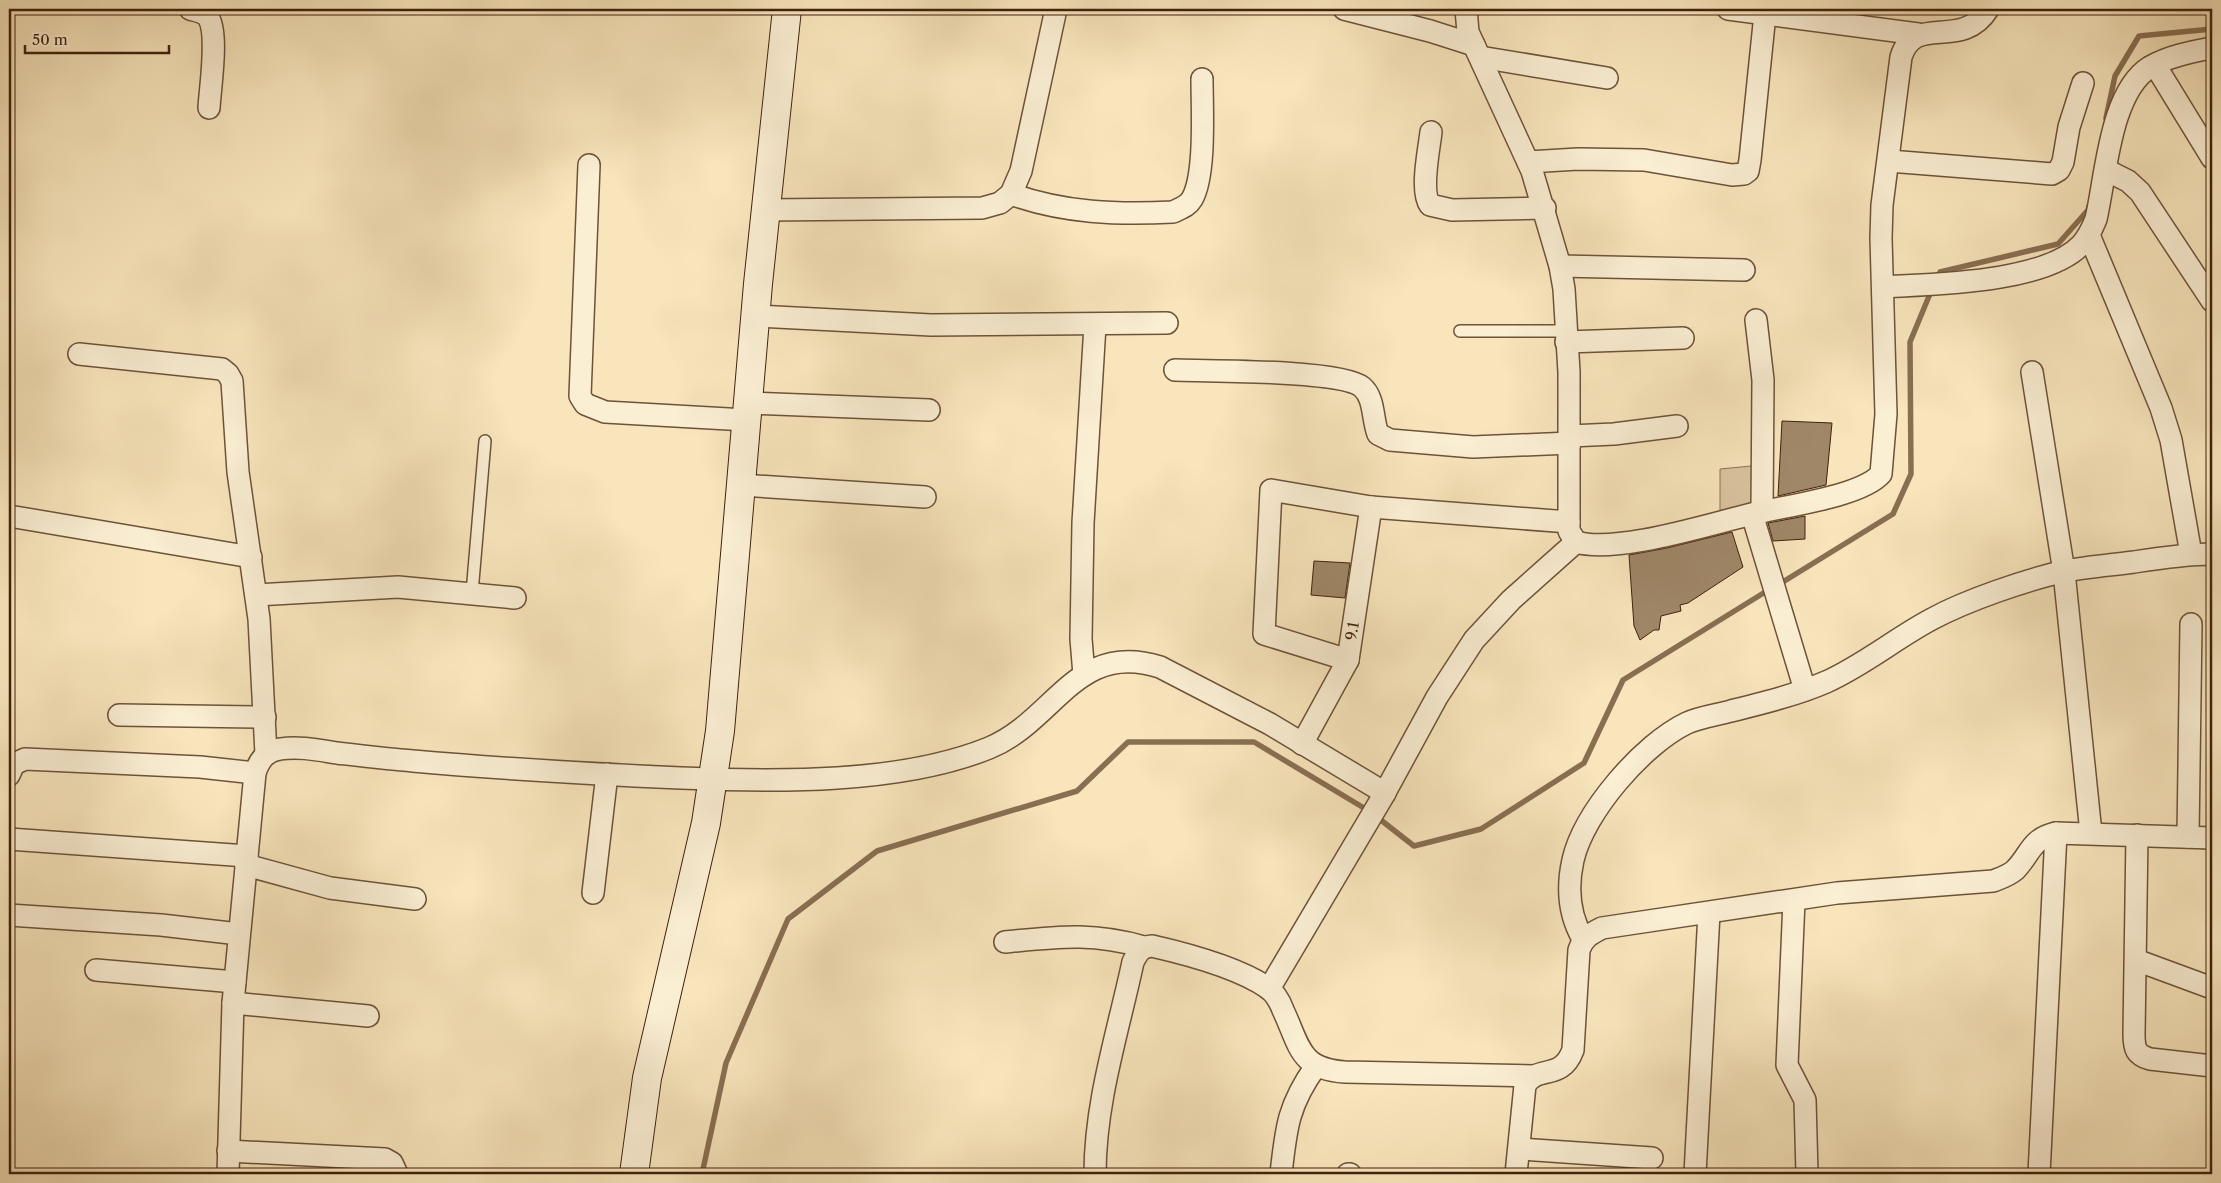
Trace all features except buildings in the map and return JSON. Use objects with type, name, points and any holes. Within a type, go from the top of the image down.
[{"type":"main road","points":[[634,1174],[647,1078],[692,888],[713,779],[721,714],[765,210],[787,9]]},
{"type":"street","points":[[190,9],[204,14],[209,19],[211,28],[213,44],[209,108]]},
{"type":"street","points":[[765,210],[982,208],[1000,203],[1011,194],[1022,171],[1056,9]]},
{"type":"street","points":[[1344,9],[1430,31],[1477,51],[1607,78]]},
{"type":"street","points":[[1466,9],[1468,32],[1528,162],[1545,208],[1560,266],[1564,289],[1570,440],[1569,531],[1576,542]]},
{"type":"street","points":[[1528,162],[1578,159],[1644,160],[1732,175],[1744,174],[1750,160],[1746,11],[1918,34],[1966,29],[1976,24],[1988,9]]},
{"type":"street","points":[[1269,989],[1384,795],[1437,697],[1474,640],[1511,600],[1576,542],[1595,544],[1633,541],[1678,533],[1849,491],[1867,485],[1881,474],[1886,414],[1880,238],[1882,205],[1901,57],[1904,46],[1918,34]]},
{"type":"street","points":[[1883,288],[1998,278],[2025,273],[2067,255],[2080,246],[2089,235],[2096,219],[2123,99],[2134,81],[2155,65],[2170,58],[2212,48]]},
{"type":"street","points":[[2155,65],[2212,158]]},
{"type":"street","points":[[1011,194],[1061,208],[1100,213],[1173,212],[1184,207],[1191,200],[1200,173],[1202,79]]},
{"type":"street","points":[[1889,160],[2052,174],[2059,170],[2063,162],[2069,128],[2083,83]]},
{"type":"street","points":[[1431,132],[1426,188],[1426,199],[1430,205],[1452,210],[1545,208]]},
{"type":"street","points":[[589,165],[580,396],[585,404],[606,412],[929,410]]},
{"type":"street","points":[[2106,170],[2128,182],[2140,192],[2212,302]]},
{"type":"street","points":[[2089,235],[2163,416],[2172,447],[2191,554]]},
{"type":"street","points":[[1560,266],[1744,270]]},
{"type":"street","points":[[755,316],[931,325],[1167,323]]},
{"type":"street","points":[[1756,320],[1763,380],[1757,513],[1761,546],[1805,690]]},
{"type":"street","points":[[1084,675],[1081,639],[1083,523],[1095,325]]},
{"type":"street","points":[[1566,337],[1683,338]]},
{"type":"street","points":[[79,354],[216,368],[228,374],[232,381],[238,472],[256,595],[266,754]]},
{"type":"street","points":[[1175,370],[1315,375],[1346,380],[1362,386],[1367,392],[1378,434],[1390,440],[1464,447],[1570,440],[1677,426]]},
{"type":"street","points":[[2032,372],[2064,572],[2091,833]]},
{"type":"street","points":[[741,485],[925,497]]},
{"type":"street","points":[[1348,660],[1264,634],[1271,490],[1371,507],[1569,522]]},
{"type":"street","name":"9.1","points":[[1302,744],[1348,660],[1371,507]]},
{"type":"street","points":[[9,516],[250,557]]},
{"type":"street","points":[[1583,940],[1576,927],[1570,907],[1569,889],[1573,858],[1586,829],[1605,797],[1629,768],[1666,735],[1689,722],[1805,690],[1827,681],[1933,619],[1982,597],[2064,572],[2191,554],[2212,554]]},
{"type":"street","points":[[256,595],[398,587],[472,592],[515,598]]},
{"type":"street","points":[[2188,837],[2191,624]]},
{"type":"street","points":[[228,1174],[233,1003],[254,774],[259,762],[266,754],[278,749],[299,748],[479,767],[607,774],[713,779],[844,778],[922,768],[990,748],[1010,737],[1084,675],[1103,665],[1124,660],[1143,662],[1160,667],[1270,724],[1384,795]]},
{"type":"street","points":[[119,715],[265,717]]},
{"type":"street","points":[[9,775],[17,754],[200,767],[254,774]]},
{"type":"street","points":[[593,893],[607,774]]},
{"type":"street","points":[[2040,1174],[2056,833]]},
{"type":"street","points":[[1516,1174],[1523,1094],[1528,1080],[1563,1066],[1572,1050],[1576,962],[1583,940],[1602,928],[1885,888],[1993,881],[2006,877],[2016,869],[2039,840],[2056,833],[2212,838]]},
{"type":"street","points":[[2137,835],[2135,1051],[2150,1060],[2212,1066]]},
{"type":"street","points":[[9,839],[246,861],[330,888],[415,898]]},
{"type":"street","points":[[1794,900],[1787,1065],[1804,1100],[1807,1174]]},
{"type":"street","points":[[1695,1174],[1709,913]]},
{"type":"street","points":[[9,915],[161,925],[239,934]]},
{"type":"street","points":[[1005,942],[1082,936],[1113,938],[1144,947],[1152,946],[1202,960],[1252,979],[1269,989],[1279,1001],[1301,1051],[1308,1061],[1316,1066],[1345,1072],[1534,1076]]},
{"type":"street","points":[[1096,1174],[1098,1122],[1108,1070],[1134,962],[1138,952],[1144,947]]},
{"type":"street","points":[[2136,960],[2212,988]]},
{"type":"street","points":[[96,970],[235,982]]},
{"type":"street","points":[[233,1003],[368,1016]]},
{"type":"street","points":[[1281,1174],[1290,1116],[1297,1095],[1316,1066]]},
{"type":"street","points":[[1519,1149],[1652,1158]]},
{"type":"street","points":[[228,1151],[385,1159],[392,1163],[397,1174]]},
{"type":"lane","points":[[1460,331],[1566,337]]},
{"type":"lane","points":[[472,592],[485,442]]},
{"type":"shaded area","points":[[1761,465],[1762,499],[1720,517],[1720,469]]},
{"type":"waterway","points":[[2106,118],[2115,76],[2139,36],[2212,29]]},
{"type":"waterway","points":[[1937,279],[1940,272],[2058,244],[2088,210],[2089,206]]},
{"type":"waterway","points":[[1778,585],[1893,514],[1911,474],[1910,342],[1932,289]]},
{"type":"waterway","points":[[1377,817],[1414,846],[1481,829],[1584,763],[1623,680],[1770,589]]},
{"type":"waterway","points":[[702,1174],[726,1063],[788,919],[877,851],[1077,791],[1128,742],[1254,742],[1369,811]]}]
